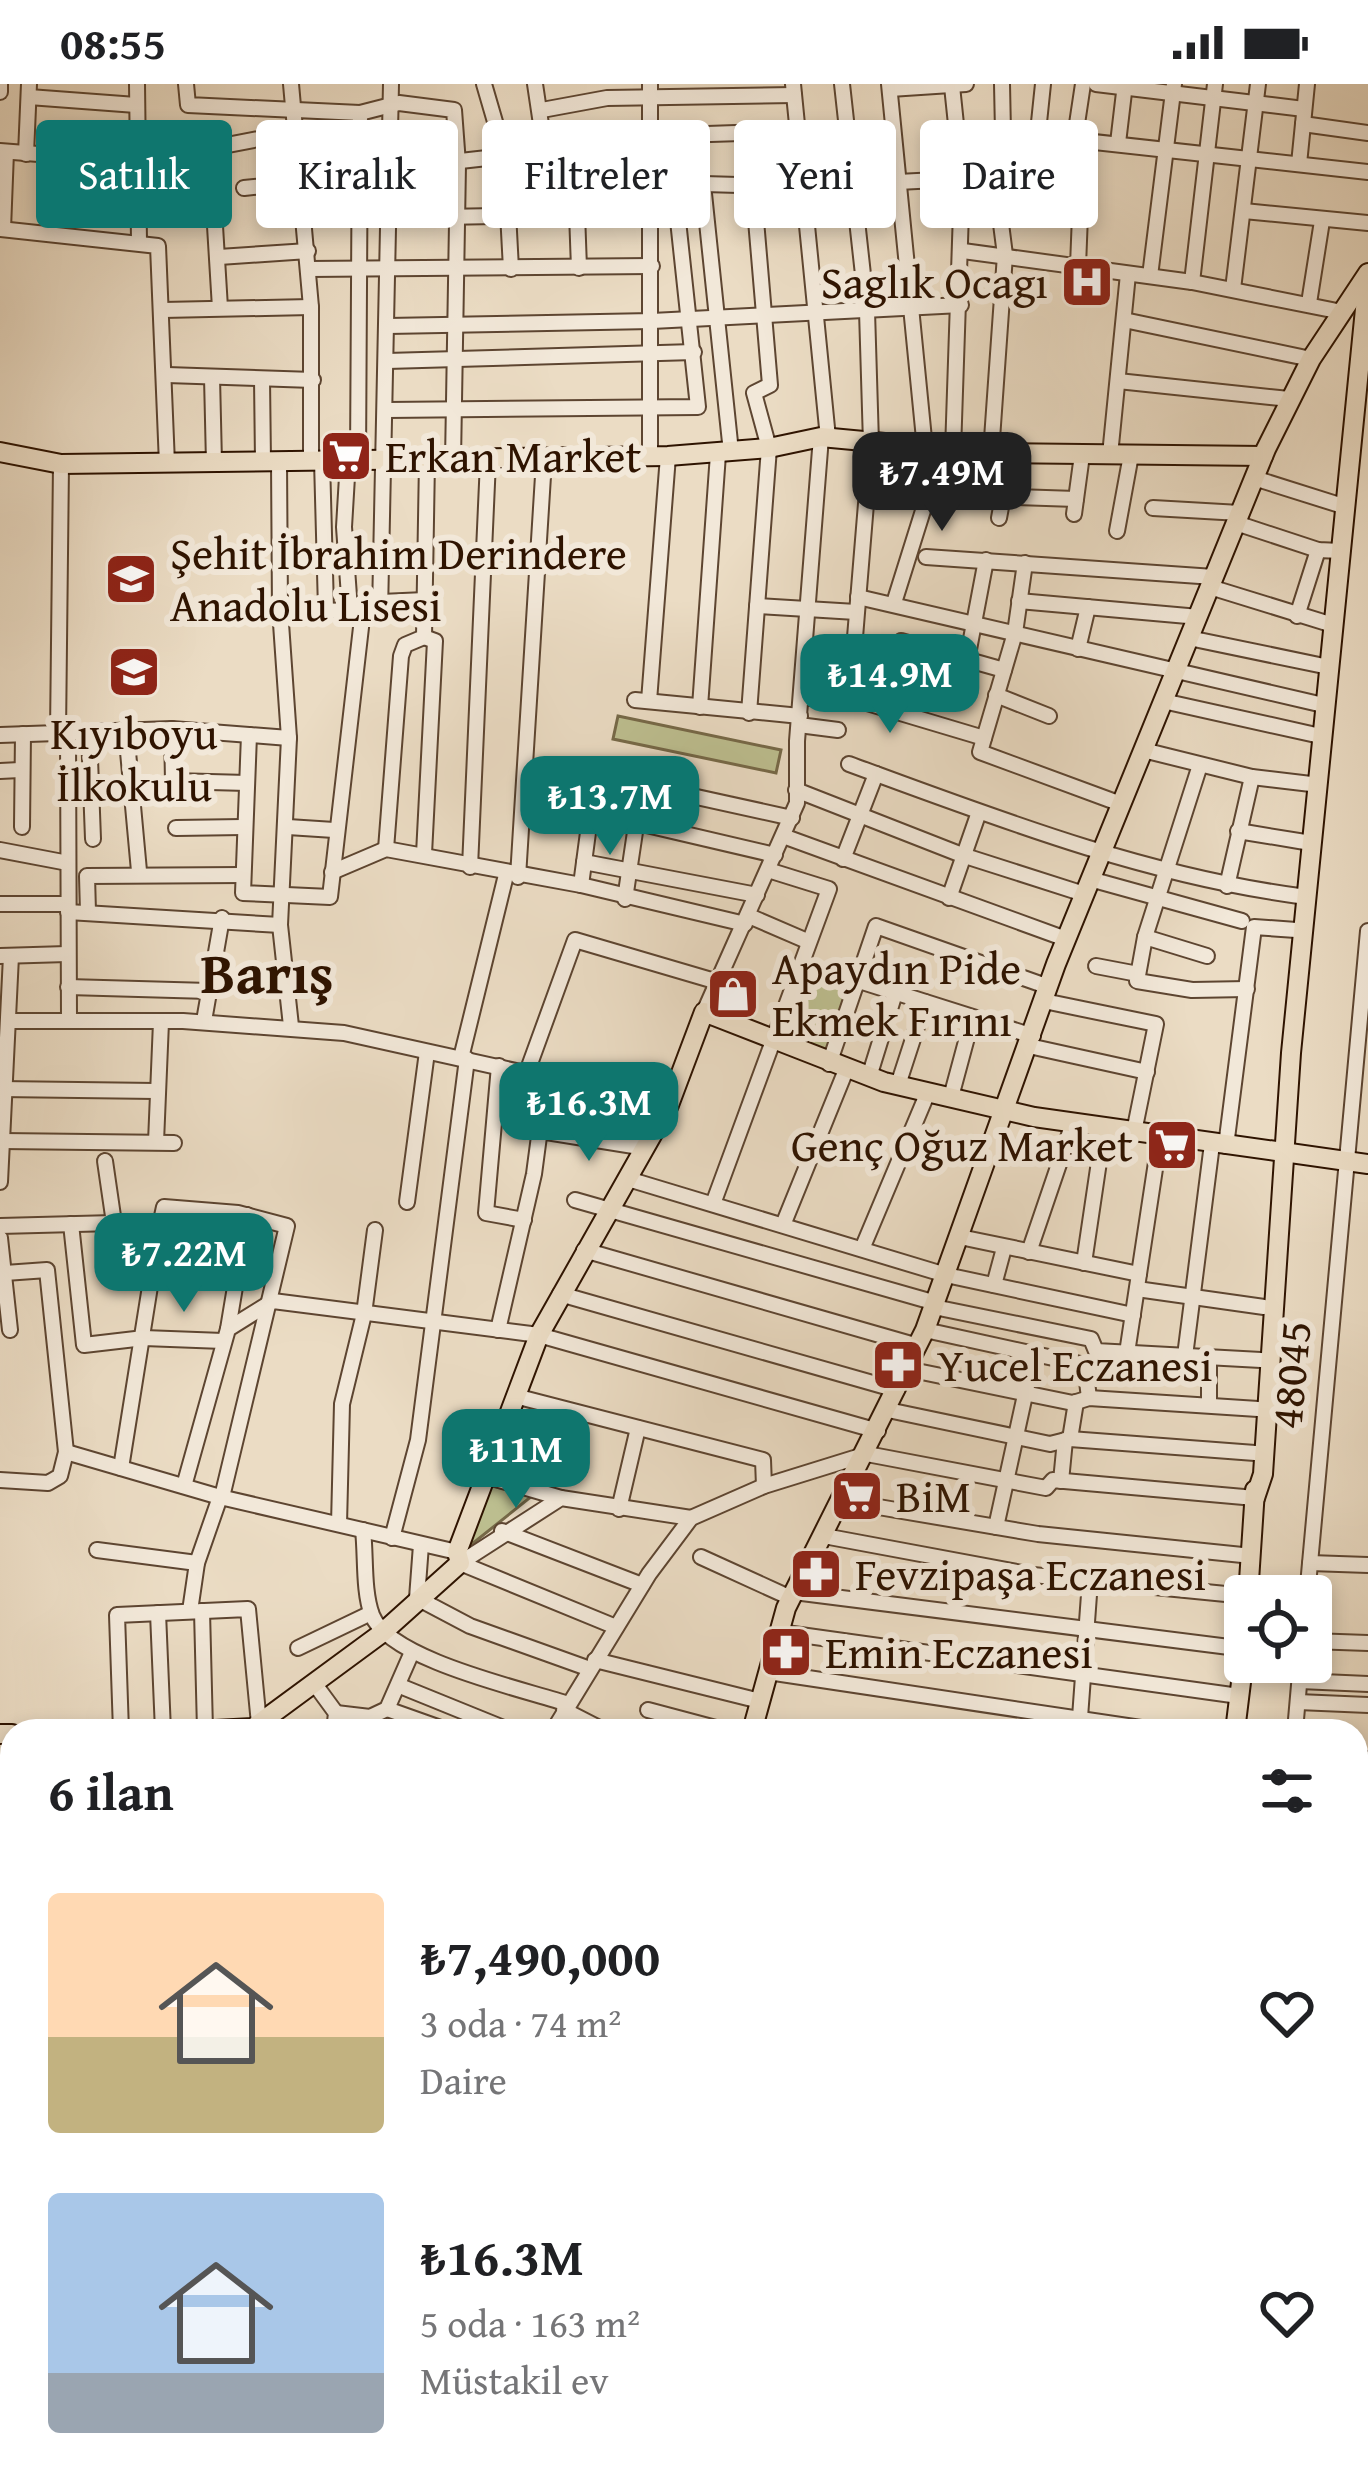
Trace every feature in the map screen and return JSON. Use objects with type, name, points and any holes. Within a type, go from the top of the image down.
[{"type":"main road","points":[[755,1719],[793,1595],[922,1338],[1066,939],[1263,456],[1311,359],[1368,275]]},
{"type":"main road","points":[[1255,1498],[1263,1474],[1278,1154],[1368,275]]},
{"type":"main road","points":[[0,452],[61,464],[488,461],[725,453],[824,438],[1001,453],[1263,456]]},
{"type":"main road","points":[[1250,1575],[1264,1307],[1296,930],[1319,704],[1333,625]]},
{"type":"main road","points":[[266,1719],[382,1633],[458,1557],[539,1335],[669,1105],[704,1012],[837,1067],[928,1092],[1073,1123],[1368,1164]]},
{"type":"main road","points":[[1236,1719],[1241,1683]]},
{"type":"street","points":[[137,84],[137,120]]},
{"type":"street","points":[[186,84],[188,105],[360,113],[392,103],[454,110],[455,120]]},
{"type":"street","points":[[291,84],[293,120]]},
{"type":"street","points":[[391,84],[391,120]]},
{"type":"street","points":[[484,84],[494,120]]},
{"type":"street","points":[[536,84],[543,120]]},
{"type":"street","points":[[842,84],[846,120]]},
{"type":"street","points":[[1002,84],[1004,120]]},
{"type":"street","points":[[1039,120],[1043,84]]},
{"type":"street","points":[[1080,120],[1083,84]]},
{"type":"street","points":[[1096,84],[1215,92],[1368,133]]},
{"type":"street","points":[[1233,289],[1258,84]]},
{"type":"street","points":[[1299,164],[1307,84]]},
{"type":"street","points":[[940,450],[911,309],[890,87],[959,85],[960,120]]},
{"type":"street","points":[[1118,143],[1125,86]]},
{"type":"street","points":[[542,110],[650,92],[794,90],[796,120]]},
{"type":"street","points":[[1150,276],[1173,90]]},
{"type":"street","points":[[26,154],[29,91],[136,105]]},
{"type":"street","points":[[1192,282],[1215,92]]},
{"type":"street","points":[[360,113],[360,120]]},
{"type":"street","points":[[1098,140],[1368,172]]},
{"type":"street","points":[[36,155],[3,152],[2,229],[158,246],[167,375],[167,464]]},
{"type":"street","points":[[458,164],[482,160]]},
{"type":"street","points":[[896,184],[920,183]]},
{"type":"street","points":[[244,188],[256,185]]},
{"type":"street","points":[[1244,211],[1368,223]]},
{"type":"street","points":[[1309,302],[1322,221]]},
{"type":"street","points":[[139,228],[139,241]]},
{"type":"street","points":[[215,228],[220,308]]},
{"type":"street","points":[[306,228],[326,610]]},
{"type":"street","points":[[249,735],[243,893],[330,897],[356,610],[344,527],[353,460],[361,228]]},
{"type":"street","points":[[280,609],[380,612],[388,228]]},
{"type":"street","points":[[453,461],[457,228]]},
{"type":"street","points":[[509,228],[511,269]]},
{"type":"street","points":[[575,228],[579,268]]},
{"type":"street","points":[[653,228],[651,407],[659,456],[642,701],[749,712],[838,730]]},
{"type":"street","points":[[387,410],[698,407],[680,228]]},
{"type":"street","points":[[700,707],[725,453],[707,228]]},
{"type":"street","points":[[749,712],[769,448],[754,393],[770,385],[756,228]]},
{"type":"street","points":[[704,1012],[792,818],[796,790],[824,438],[805,228]]},
{"type":"street","points":[[850,698],[872,443],[867,311],[858,228]]},
{"type":"street","points":[[895,603],[940,450],[961,305],[963,228]]},
{"type":"street","points":[[999,518],[1005,254],[1001,228]]},
{"type":"street","points":[[1078,228],[1078,266]]},
{"type":"street","points":[[218,257],[308,251]]},
{"type":"street","points":[[963,251],[1192,282],[1342,312]]},
{"type":"street","points":[[309,269],[652,266]]},
{"type":"street","points":[[1118,531],[1118,381],[1128,274]]},
{"type":"street","points":[[388,326],[652,321],[961,305]]},
{"type":"street","points":[[163,310],[311,307]]},
{"type":"street","points":[[1124,320],[1311,359]]},
{"type":"street","points":[[387,361],[694,352]]},
{"type":"street","points":[[167,375],[313,380]]},
{"type":"street","points":[[212,377],[214,463]]},
{"type":"street","points":[[262,379],[289,738],[280,925],[291,1026]]},
{"type":"street","points":[[1118,381],[1289,400]]},
{"type":"street","points":[[928,494],[1075,507],[1082,454]]},
{"type":"street","points":[[392,1538],[418,1440],[436,1323],[464,1059],[512,876],[544,460]]},
{"type":"street","points":[[424,637],[428,461]]},
{"type":"street","points":[[470,867],[488,461]]},
{"type":"street","points":[[61,464],[68,1018]]},
{"type":"street","points":[[1254,478],[1346,507]]},
{"type":"street","points":[[1153,508],[1238,518],[1318,550],[1341,551]]},
{"type":"street","points":[[1297,616],[1318,550]]},
{"type":"street","points":[[926,557],[1212,582],[1333,625]]},
{"type":"street","points":[[967,660],[986,560]]},
{"type":"street","points":[[1025,563],[1015,633],[980,752],[1121,804]]},
{"type":"street","points":[[380,602],[425,600]]},
{"type":"street","points":[[1019,602],[1199,616]]},
{"type":"street","points":[[757,606],[808,609],[895,603],[1319,704]]},
{"type":"street","points":[[1078,649],[1088,607]]},
{"type":"street","points":[[386,849],[401,656],[405,645],[424,637],[435,641],[424,854]]},
{"type":"street","points":[[1189,638],[1324,666]]},
{"type":"street","points":[[902,640],[1004,670]]},
{"type":"street","points":[[996,695],[1048,716]]},
{"type":"street","points":[[802,698],[850,698],[983,738]]},
{"type":"street","points":[[1163,701],[1316,735]]},
{"type":"street","points":[[0,735],[172,729],[289,738]]},
{"type":"street","points":[[172,729],[173,781],[247,783]]},
{"type":"street","points":[[126,730],[139,871]]},
{"type":"street","points":[[88,732],[94,838]]},
{"type":"street","points":[[22,734],[22,827]]},
{"type":"street","points":[[1143,750],[1252,777],[1311,784]]},
{"type":"street","points":[[849,764],[1100,854],[1227,886],[1299,896]]},
{"type":"street","points":[[1200,765],[1144,938],[1136,981],[1192,990],[1246,989]]},
{"type":"street","points":[[0,771],[20,770]]},
{"type":"street","points":[[843,859],[876,774]]},
{"type":"street","points":[[1227,886],[1252,777]]},
{"type":"street","points":[[625,899],[642,784],[792,818]]},
{"type":"street","points":[[796,790],[962,855],[1242,920]]},
{"type":"street","points":[[0,797],[21,795]]},
{"type":"street","points":[[949,898],[979,812]]},
{"type":"street","points":[[638,823],[775,855]]},
{"type":"street","points":[[581,885],[589,825]]},
{"type":"street","points":[[176,828],[243,827]]},
{"type":"street","points":[[288,827],[334,830]]},
{"type":"street","points":[[1238,831],[1305,842]]},
{"type":"street","points":[[783,836],[1066,939]]},
{"type":"street","points":[[332,872],[386,849],[424,854],[512,876],[581,885],[625,899],[747,920],[807,941]]},
{"type":"street","points":[[0,850],[68,863]]},
{"type":"street","points":[[584,862],[757,895]]},
{"type":"street","points":[[713,1204],[769,1040],[829,890],[768,870]]},
{"type":"street","points":[[88,912],[87,876],[139,871],[243,875]]},
{"type":"street","points":[[0,904],[280,925]]},
{"type":"street","points":[[204,1022],[222,918]]},
{"type":"street","points":[[783,1225],[837,1067],[856,980],[876,926],[1046,994],[1156,1024],[1134,1132]]},
{"type":"street","points":[[1185,1356],[1254,927],[1296,930]]},
{"type":"street","name":"48045","points":[[1309,1575],[1368,931]]},
{"type":"street","points":[[1144,938],[1207,956]]},
{"type":"street","points":[[527,1072],[575,940],[718,982]]},
{"type":"street","points":[[0,1182],[9,1021],[5,956],[67,954]]},
{"type":"street","points":[[1096,966],[1138,974]]},
{"type":"street","points":[[856,980],[1031,1041],[1147,1072]]},
{"type":"street","points":[[68,987],[209,991]]},
{"type":"street","points":[[868,1077],[896,991]]},
{"type":"street","points":[[898,1085],[925,1002]]},
{"type":"street","points":[[9,1021],[68,1018],[291,1026],[669,1105]]},
{"type":"street","points":[[951,1097],[972,1019]]},
{"type":"street","points":[[155,1142],[161,1022]]},
{"type":"street","points":[[407,1202],[427,1052]]},
{"type":"street","points":[[499,1066],[486,1213],[524,1220]]},
{"type":"street","points":[[498,1330],[524,1220],[547,1076]]},
{"type":"street","points":[[2,1089],[156,1091]]},
{"type":"street","points":[[862,1249],[928,1092]]},
{"type":"street","points":[[1029,1252],[1073,1123]]},
{"type":"street","points":[[1084,1263],[1104,1128]]},
{"type":"street","points":[[540,1131],[646,1148]]},
{"type":"street","points":[[1127,1353],[1160,1136]]},
{"type":"street","points":[[2,1141],[173,1143]]},
{"type":"street","points":[[105,1161],[114,1222]]},
{"type":"street","points":[[628,1179],[946,1275],[1133,1315]]},
{"type":"street","points":[[575,1200],[935,1305],[1091,1339],[1096,1351],[1261,1360]]},
{"type":"street","points":[[122,1468],[164,1207],[247,1215],[287,1226],[273,1301],[221,1497],[197,1563],[204,1719]]},
{"type":"street","points":[[184,1486],[226,1335],[247,1215]]},
{"type":"street","points":[[0,1226],[114,1222],[159,1230]]},
{"type":"street","points":[[71,1224],[84,1345],[226,1335],[273,1301],[539,1335],[878,1431]]},
{"type":"street","points":[[339,1524],[342,1404],[364,1314],[374,1230]]},
{"type":"street","points":[[960,1237],[1084,1263],[1192,1297],[1264,1307]]},
{"type":"street","points":[[994,1286],[1004,1248]]},
{"type":"street","points":[[1,1249],[10,1330]]},
{"type":"street","points":[[584,1250],[922,1338],[1085,1365],[1082,1400],[1067,1440],[1060,1481]]},
{"type":"street","points":[[0,1480],[48,1483],[60,1476],[66,1452],[47,1270],[5,1273]]},
{"type":"street","points":[[560,1294],[897,1390]]},
{"type":"street","points":[[996,1527],[1034,1354]]},
{"type":"street","points":[[1209,1358],[1209,1405]]},
{"type":"street","points":[[907,1370],[1082,1400],[1258,1408]]},
{"type":"street","points":[[515,1396],[764,1460],[764,1486]]},
{"type":"street","points":[[888,1410],[1049,1444],[1067,1440],[1256,1453]]},
{"type":"street","points":[[619,1509],[638,1428]]},
{"type":"street","points":[[66,1452],[221,1497],[421,1545],[616,1627]]},
{"type":"street","points":[[560,1719],[643,1585],[691,1518],[764,1486],[867,1454],[1046,1488],[1060,1481],[1255,1498]]},
{"type":"street","points":[[484,1476],[561,1498],[691,1518]]},
{"type":"street","points":[[458,1557],[561,1498]]},
{"type":"street","points":[[843,1501],[996,1527],[1252,1556]]},
{"type":"street","points":[[363,1530],[371,1613],[382,1633],[412,1652],[566,1707],[585,1719]]},
{"type":"street","points":[[502,1531],[643,1585]]},
{"type":"street","points":[[824,1536],[1090,1581],[1224,1594]]},
{"type":"street","points":[[421,1545],[417,1598],[470,1626],[592,1664],[760,1701]]},
{"type":"street","points":[[97,1550],[197,1563]]},
{"type":"street","points":[[701,1557],[793,1595],[1224,1646]]},
{"type":"street","points":[[1310,1563],[1368,1565]]},
{"type":"street","points":[[1080,1719],[1090,1581]]},
{"type":"street","points":[[121,1719],[117,1615],[248,1609],[259,1719]]},
{"type":"street","points":[[158,1613],[162,1719]]},
{"type":"street","points":[[298,1648],[371,1613]]},
{"type":"street","points":[[779,1632],[1239,1696]]},
{"type":"street","points":[[1332,1642],[1368,1643]]},
{"type":"street","points":[[336,1713],[365,1717],[387,1708],[412,1652]]},
{"type":"street","points":[[768,1672],[1039,1719]]},
{"type":"street","points":[[1332,1682],[1368,1684]]},
{"type":"street","points":[[1296,1719],[1300,1683]]},
{"type":"street","points":[[314,1684],[336,1713],[335,1719]]},
{"type":"street","points":[[400,1686],[481,1719]]},
{"type":"street","points":[[1298,1702],[1368,1705]]},
{"type":"street","points":[[387,1708],[416,1719]]},
{"type":"street","points":[[648,1710],[682,1719]]},
{"type":"green space","points":[[618,716],[781,750],[776,773],[613,739]]},
{"type":"green space","points":[[804,970],[853,986],[828,1054],[781,1036]]},
{"type":"green space","points":[[486,1484],[532,1496],[472,1544],[470,1539]]},
{"type":"place","name":"Saglık Ocagı","points":[[1087,282]]},
{"type":"place","name":"Erkan Market","points":[[346,456]]},
{"type":"place","name":"Şehit İbrahim Derindere Anadolu Lisesi","points":[[131,579]]},
{"type":"place","name":"Kıyıboyu İlkokulu","points":[[134,672]]},
{"type":"place","name":"Apaydın Pide Ekmek Fırını","points":[[733,994]]},
{"type":"place","name":"Genç Oğuz Market","points":[[1172,1145]]},
{"type":"place","name":"Yucel Eczanesi","points":[[898,1365]]},
{"type":"place","name":"BiM","points":[[857,1496]]},
{"type":"place","name":"Fevzipaşa Eczanesi","points":[[816,1574]]},
{"type":"place","name":"Emin Eczanesi","points":[[786,1652]]},
{"type":"district","name":"Barış","points":[[267,973]]}]
